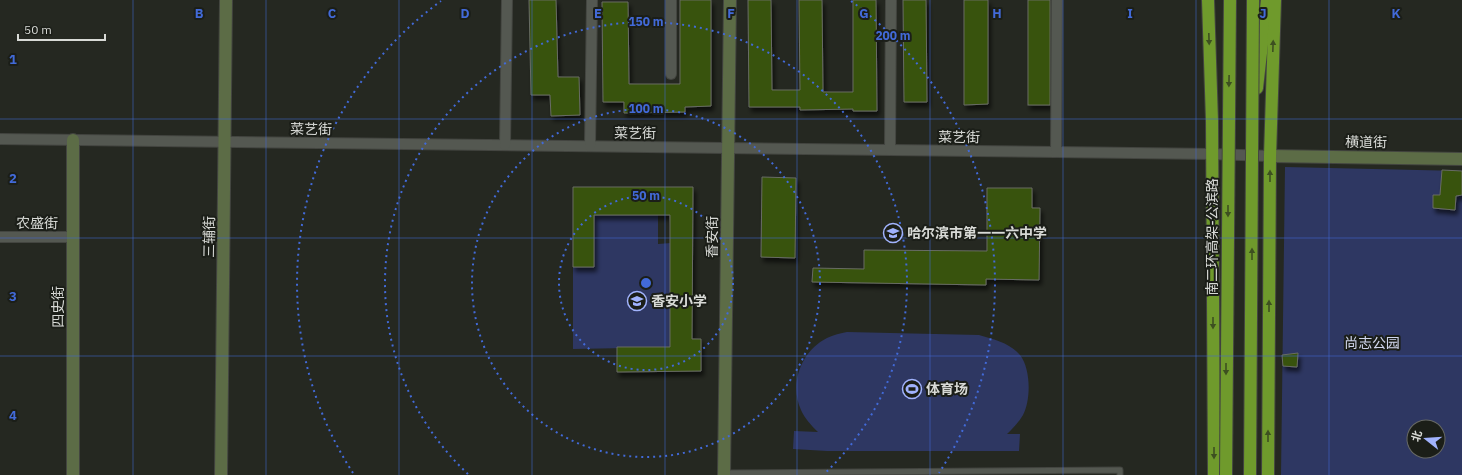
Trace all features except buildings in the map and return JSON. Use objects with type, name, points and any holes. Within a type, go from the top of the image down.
[{"type":"highway","points":[[1208,0],[1212,154],[1214,475]]},
{"type":"highway","name":"南二环高架-公滨路","points":[[1226,475],[1230,0]]},
{"type":"highway","points":[[1250,475],[1253,0]]},
{"type":"highway","points":[[1253,120],[1267,0]]},
{"type":"highway","points":[[1268,475],[1270,156],[1275,0]]},
{"type":"street","name":"三辅街","points":[[221,475],[226,0]]},
{"type":"street","points":[[505,145],[507,0]]},
{"type":"street","points":[[590,146],[592,0]]},
{"type":"street","points":[[671,0],[671,74]]},
{"type":"street","name":"香安街","points":[[724,474],[730,0]]},
{"type":"street","points":[[890,150],[891,0]]},
{"type":"street","points":[[1056,152],[1057,0]]},
{"type":"street","name":"菜艺街","points":[[0,139],[1212,154],[1270,156]]},
{"type":"street","name":"四史街","points":[[73,140],[73,475]]},
{"type":"street","name":"横道街","points":[[1270,156],[1462,159]]},
{"type":"street","name":"农盛街","points":[[0,236],[73,237]]},
{"type":"lane","points":[[724,474],[1013,473],[1120,470],[1120,475]]},
{"type":"green space","name":"尚志公园","points":[[1285,167],[1462,171],[1462,475],[1281,475]]},
{"type":"green space","points":[[658,214],[658,244],[671,243],[681,347],[573,349],[573,267],[594,267],[594,215]]},
{"type":"green space","name":"体育场","points":[[847,332],[979,335],[1011,347],[1024,361],[1029,385],[1026,409],[1018,423],[1007,434],[1020,434],[1019,451],[827,451],[793,449],[794,431],[818,432],[804,416],[796,390],[797,379],[804,360],[810,351],[818,344],[829,337]]},
{"type":"place","name":"哈尔滨市第一一六中学","points":[[893,233]]},
{"type":"place","name":"香安小学","points":[[637,301]]},
{"type":"place","name":"体育场","points":[[912,389]]}]
